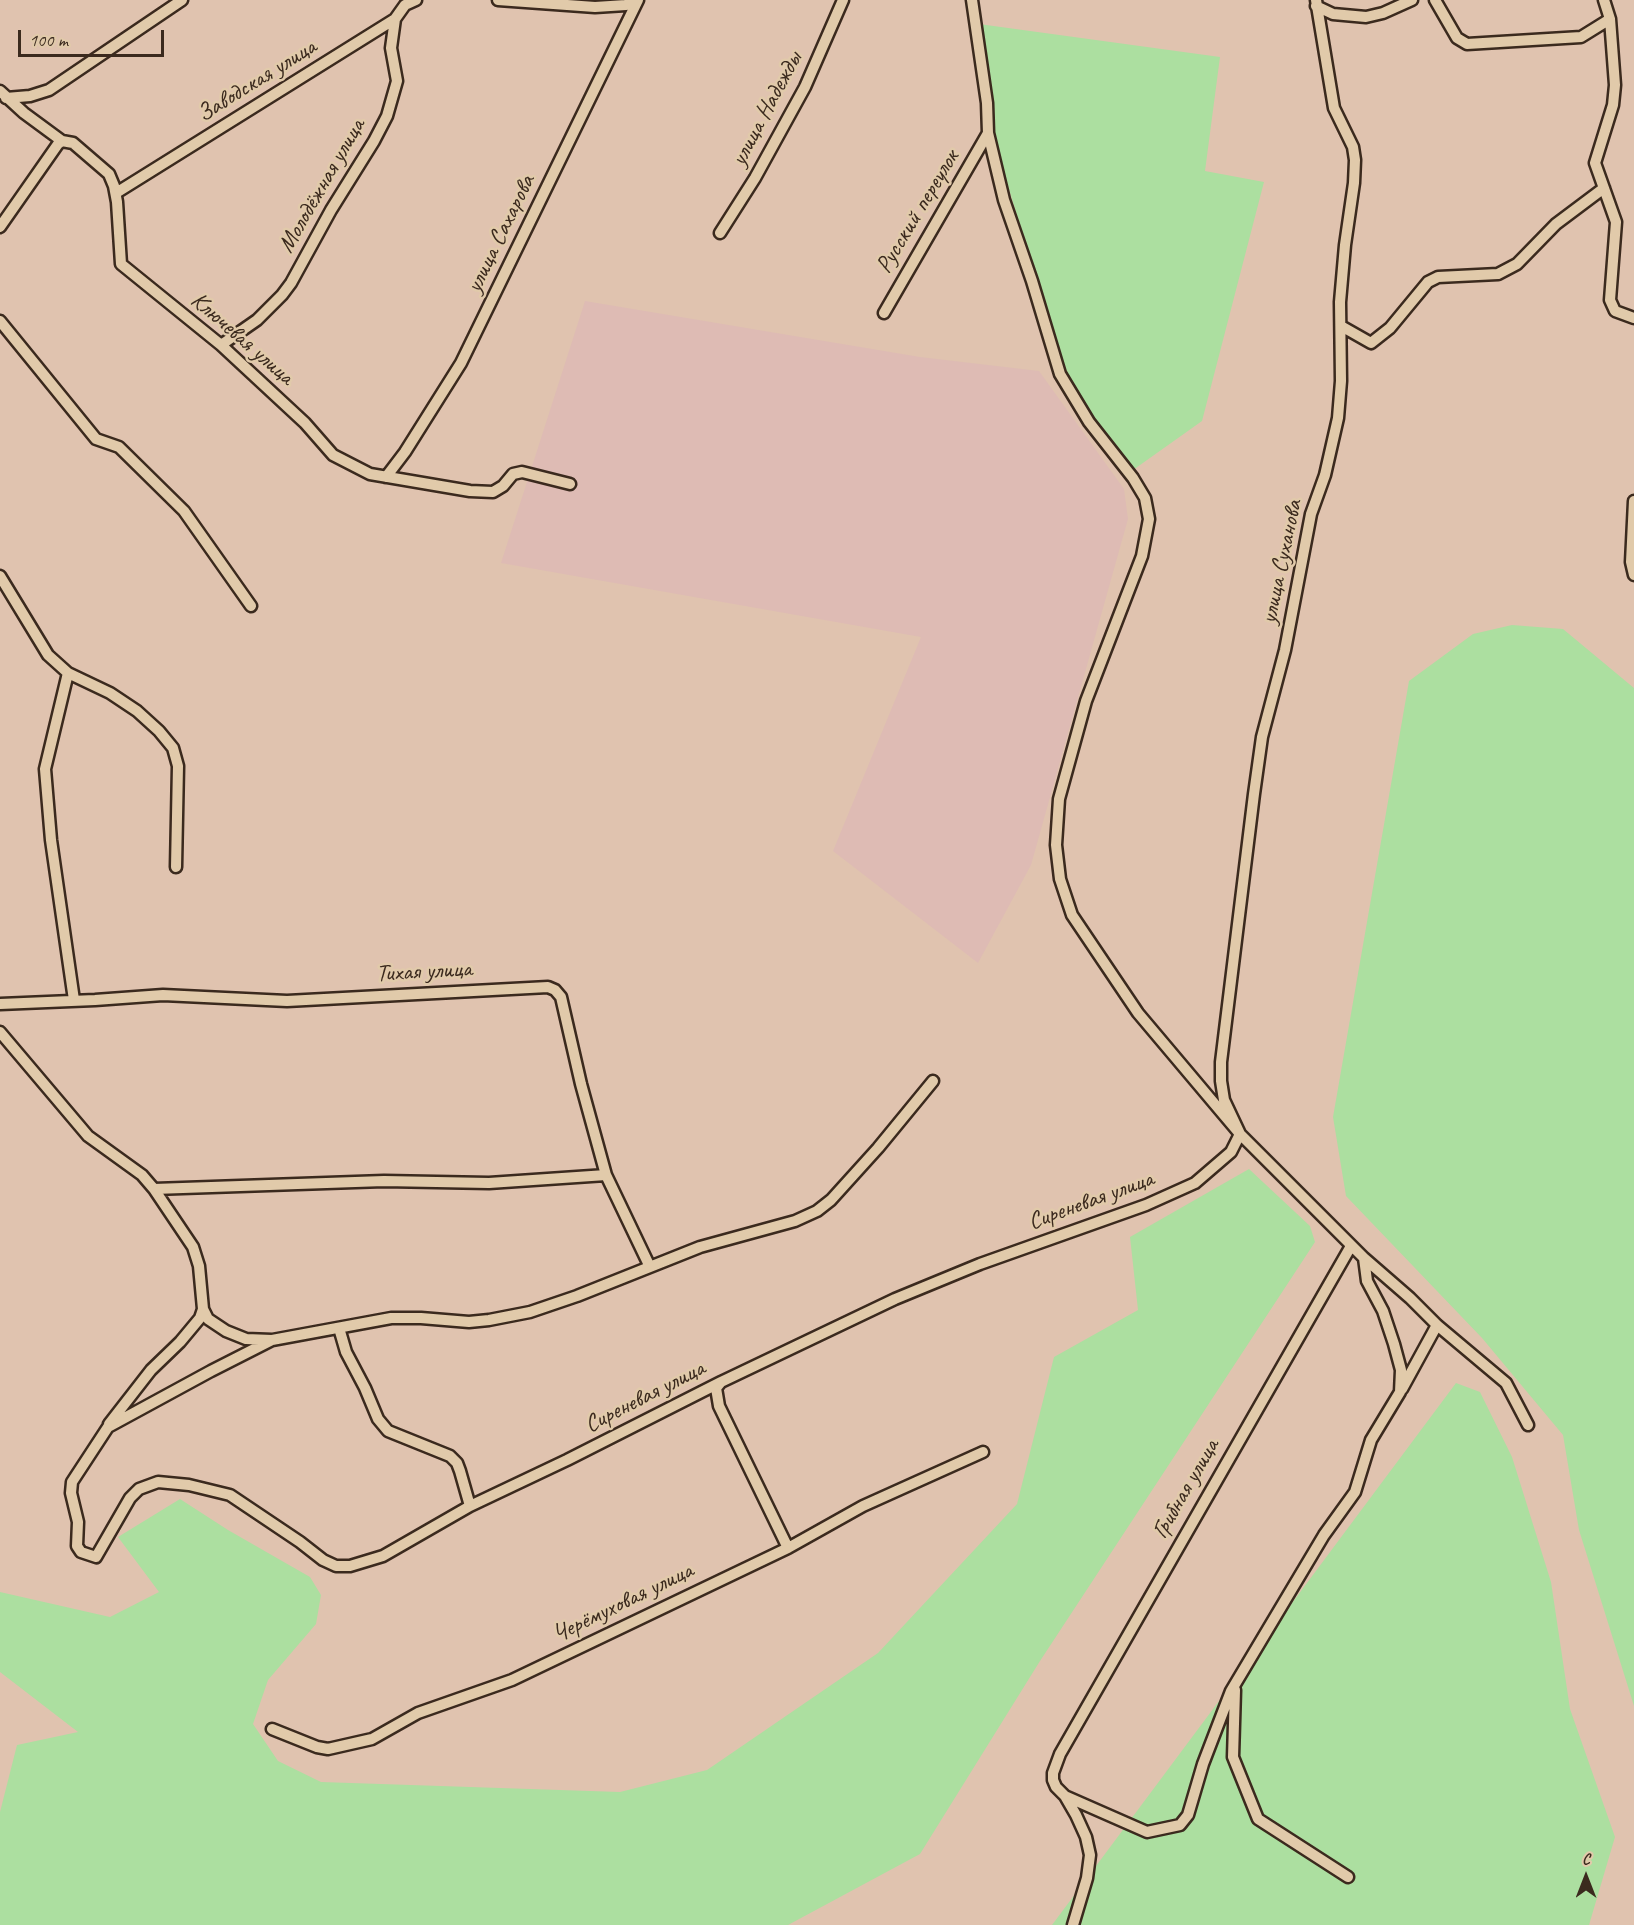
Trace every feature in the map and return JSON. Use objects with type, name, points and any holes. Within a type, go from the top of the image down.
[{"type":"street","points":[[3,94],[30,96],[49,90],[182,0]]},
{"type":"street","name":"Заводская улица","points":[[116,193],[395,19],[405,5],[416,0]]},
{"type":"street","points":[[498,0],[595,7],[626,5],[636,0]]},
{"type":"street","name":"улица Сахарова","points":[[386,477],[405,452],[461,363],[636,0]]},
{"type":"street","name":"улица Надежды","points":[[720,232],[755,178],[805,87],[843,0]]},
{"type":"street","points":[[972,0],[987,103],[988,133],[1004,200],[1032,280],[1060,375],[1089,422],[1133,478],[1145,498],[1149,519],[1143,556],[1086,701],[1059,799],[1056,844],[1060,879],[1072,915],[1138,1013],[1239,1134],[1351,1246],[1437,1325],[1506,1383],[1528,1425]]},
{"type":"street","points":[[1316,3],[1333,14],[1366,17],[1383,14],[1412,0]]},
{"type":"street","points":[[1436,0],[1457,38],[1467,44],[1581,37],[1610,19]]},
{"type":"street","points":[[1604,0],[1610,19],[1615,85],[1613,105],[1595,163],[1616,222],[1610,300],[1614,310],[1634,318]]},
{"type":"street","name":"улица Суханова","points":[[1239,1134],[1224,1100],[1221,1081],[1225,1022],[1262,737],[1285,650],[1311,513],[1325,475],[1338,418],[1341,381],[1340,302],[1355,160],[1353,147],[1334,108],[1316,3]]},
{"type":"street","name":"Молодёжная улица","points":[[221,345],[258,320],[282,295],[374,141],[387,116],[397,81],[391,48],[395,19]]},
{"type":"street","name":"Ключевая улица","points":[[3,94],[62,141],[73,143],[109,174],[116,193],[121,264],[221,345],[305,423],[333,455],[370,474],[470,491],[493,492],[503,486],[513,474],[522,472],[570,484]]},
{"type":"street","name":"Русский переулок","points":[[884,313],[988,133]]},
{"type":"street","points":[[0,227],[62,141]]},
{"type":"street","points":[[1341,326],[1371,343],[1390,328],[1428,282],[1438,277],[1498,274],[1517,264],[1556,224],[1604,188]]},
{"type":"street","points":[[0,321],[96,439],[118,447],[184,511],[251,606]]},
{"type":"street","points":[[1634,501],[1631,562],[1634,575]]},
{"type":"street","points":[[0,576],[48,655],[68,673],[110,693],[137,711],[159,731],[173,748],[178,766],[176,867]]},
{"type":"street","points":[[68,673],[45,769],[51,840],[74,1000]]},
{"type":"street","name":"Тихая улица","points":[[0,1004],[163,995],[287,1001],[548,987],[555,990],[561,997],[581,1084],[606,1175],[650,1267]]},
{"type":"street","points":[[0,1032],[88,1136],[142,1175],[154,1189],[193,1247],[199,1266],[203,1309],[208,1319],[226,1331],[246,1339],[272,1340],[391,1318],[469,1322],[530,1312],[700,1247],[795,1221],[817,1211],[831,1200],[933,1081]]},
{"type":"street","name":"Сиреневая улица","points":[[108,1426],[72,1482],[71,1493],[78,1522],[77,1546],[81,1552],[96,1557],[130,1498],[139,1489],[158,1482],[189,1485],[230,1495],[323,1560],[336,1566],[350,1566],[383,1556],[470,1506],[895,1299],[980,1264],[1146,1205],[1195,1183],[1231,1152],[1239,1134]]},
{"type":"street","points":[[154,1189],[384,1181],[489,1183],[606,1175]]},
{"type":"street","name":"Грибная улица","points":[[1065,1796],[1053,1780],[1053,1773],[1060,1754],[1351,1246]]},
{"type":"street","points":[[1364,1258],[1367,1281],[1383,1311],[1401,1370],[1400,1392]]},
{"type":"street","points":[[108,1426],[150,1370],[180,1342],[200,1318],[203,1309]]},
{"type":"street","points":[[1065,1796],[1146,1832],[1180,1825],[1188,1815],[1203,1764],[1235,1684],[1324,1535],[1355,1492],[1371,1440],[1437,1325]]},
{"type":"street","points":[[339,1328],[345,1352],[365,1388],[378,1419],[388,1431],[450,1456],[457,1463],[470,1506]]},
{"type":"street","points":[[108,1426],[272,1340]]},
{"type":"street","points":[[721,1382],[716,1388],[719,1406],[788,1548]]},
{"type":"street","name":"Черёмуховая улица","points":[[272,1729],[317,1747],[328,1749],[372,1739],[418,1713],[512,1680],[788,1548],[863,1506],[983,1452]]},
{"type":"street","points":[[1235,1684],[1233,1757],[1258,1819],[1348,1877]]},
{"type":"street","points":[[1065,1796],[1086,1837],[1090,1855],[1073,1925]]},
{"type":"shaded area","points":[[585,301],[920,357],[1039,371],[1124,489],[1128,519],[1031,865],[978,963],[833,851],[921,637],[501,563]]},
{"type":"green space","points":[[979,24],[1220,57],[1205,171],[1264,182],[1202,421],[1133,470],[1091,418],[1060,358],[992,133]]},
{"type":"green space","points":[[1512,625],[1563,629],[1634,688],[1634,1706],[1579,1530],[1563,1435],[1482,1338],[1346,1196],[1333,1117],[1409,681],[1473,634]]},
{"type":"green space","points":[[1249,1169],[1310,1226],[1315,1242],[1040,1661],[920,1854],[788,1925],[0,1925],[0,1812],[17,1745],[78,1732],[0,1672],[0,1592],[110,1617],[159,1592],[118,1537],[180,1499],[228,1530],[310,1577],[321,1595],[316,1624],[268,1680],[253,1724],[278,1761],[321,1782],[620,1792],[707,1770],[878,1653],[1017,1504],[1054,1357],[1138,1310],[1130,1237]]},
{"type":"green space","points":[[1456,1383],[1480,1392],[1512,1457],[1551,1582],[1570,1709],[1615,1837],[1589,1925],[1052,1925]]}]
